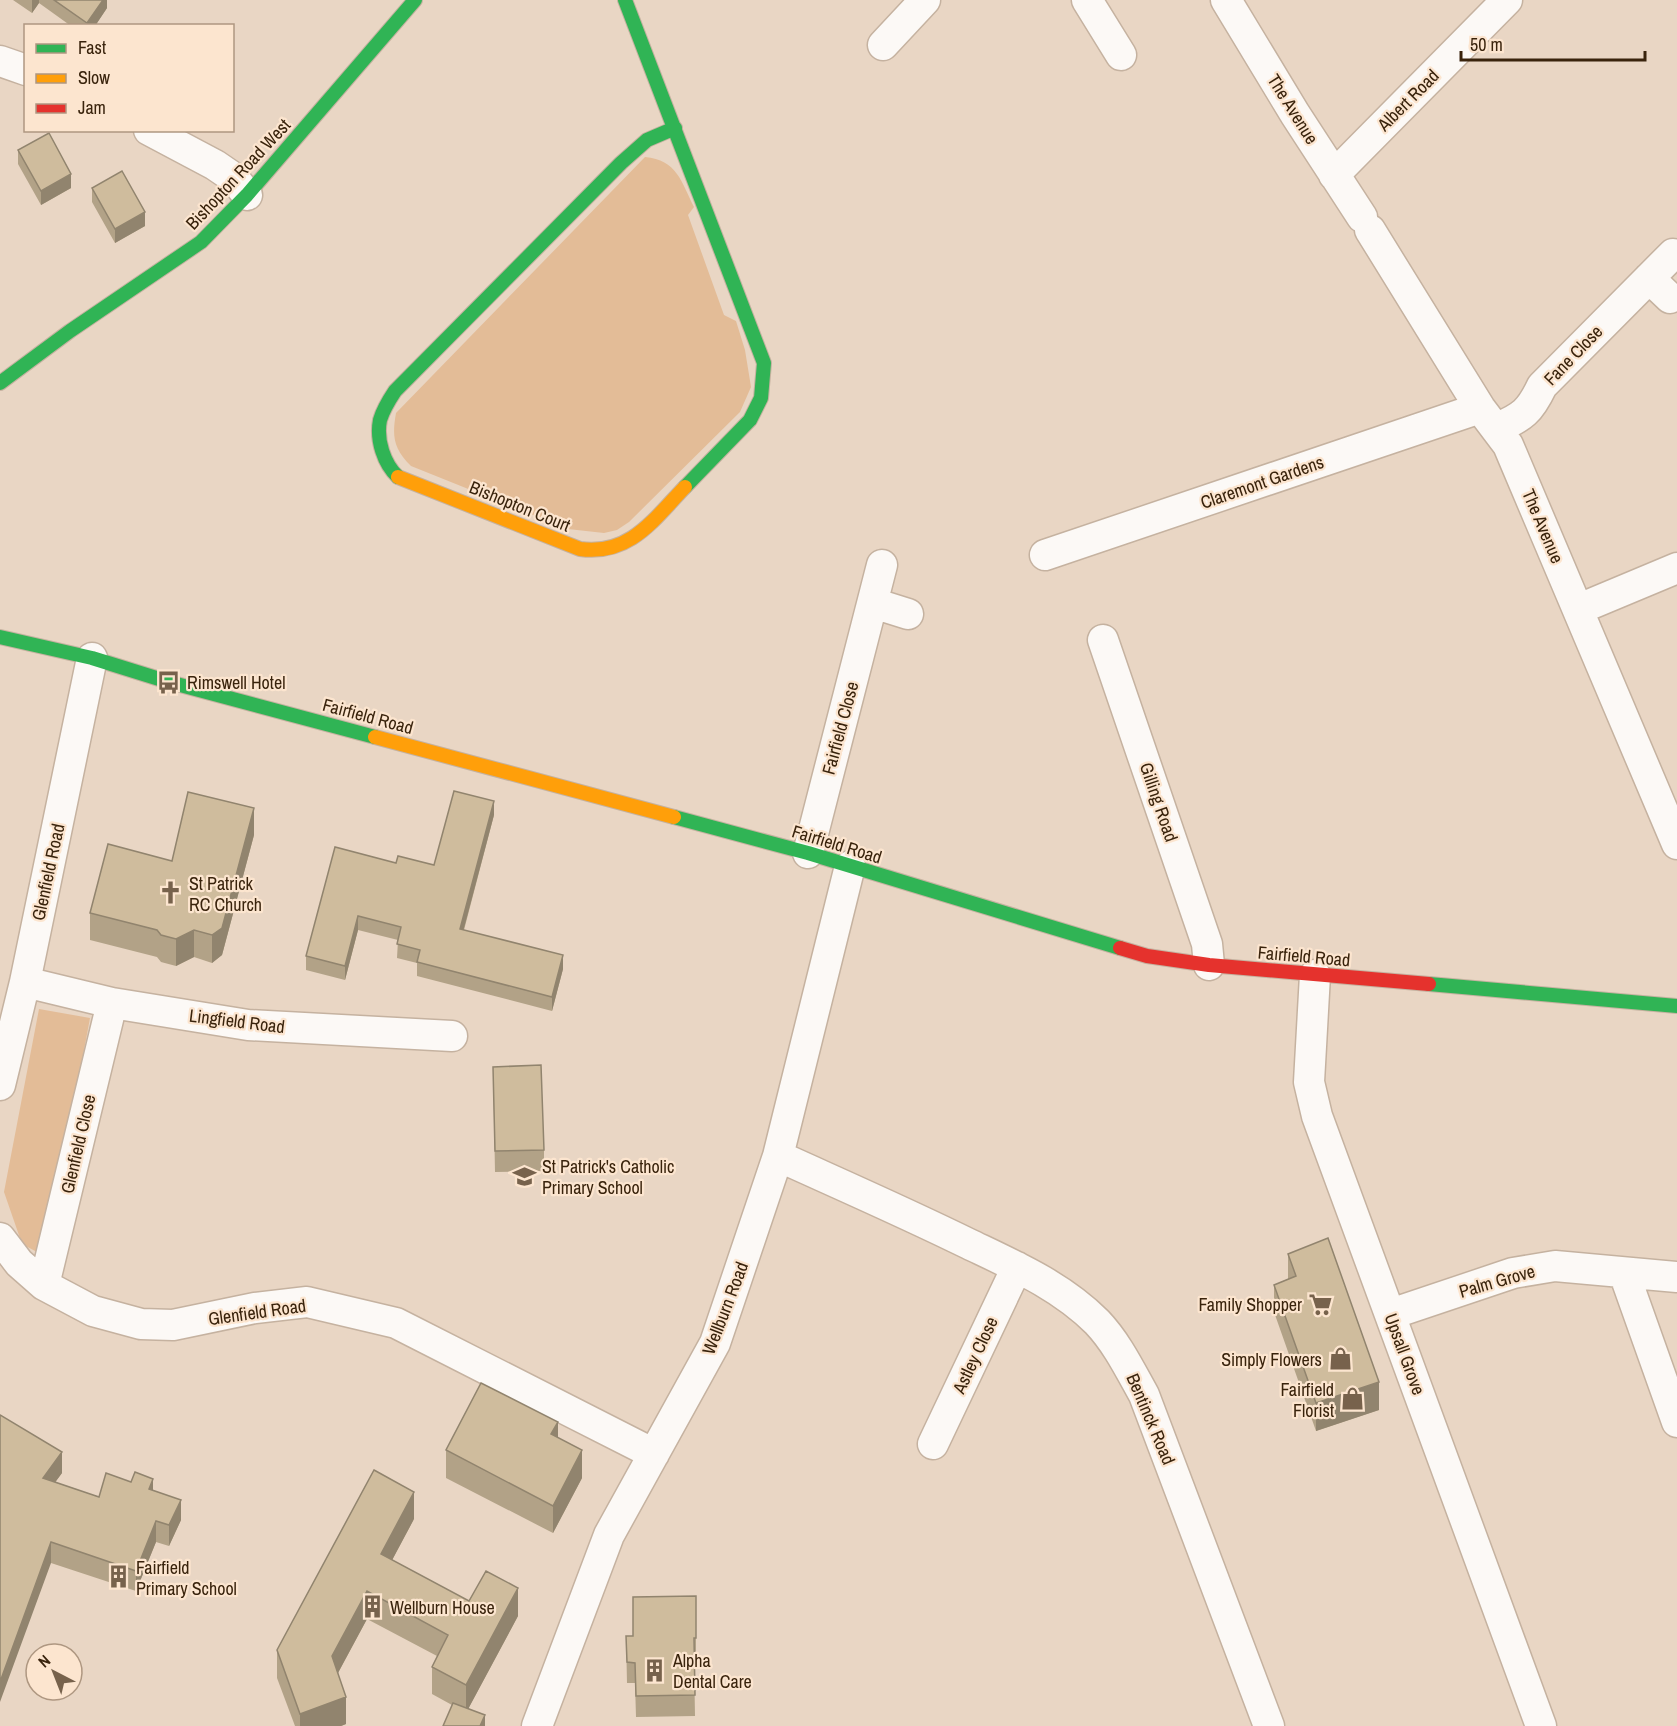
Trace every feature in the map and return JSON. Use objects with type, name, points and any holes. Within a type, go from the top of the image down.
[{"type":"street","name":"Bishopton Road West","points":[[0,383],[70,331],[201,242],[248,195],[415,0]]},
{"type":"street","name":"Bishopton Court","points":[[625,0],[675,128],[764,363],[763,396],[755,414],[744,428],[637,536],[626,543],[602,550],[580,549],[397,476],[387,464],[379,440],[381,415],[395,391],[621,163],[647,140],[675,128]]},
{"type":"street","points":[[883,45],[925,0]]},
{"type":"street","points":[[1087,0],[1121,55]]},
{"type":"street","name":"The Avenue","points":[[1226,0],[1334,175],[1508,445],[1677,844]]},
{"type":"street","name":"Albert Road","points":[[1334,175],[1507,0]]},
{"type":"street","points":[[0,61],[24,69]]},
{"type":"street","points":[[152,132],[215,165],[234,178],[248,195]]},
{"type":"street","name":"Fane Close","points":[[1489,418],[1519,419],[1533,406],[1542,386],[1673,254]]},
{"type":"street","points":[[1649,278],[1670,298]]},
{"type":"street","name":"Claremont Gardens","points":[[1045,555],[1489,418]]},
{"type":"street","name":"Fairfield Close","points":[[808,852],[882,565]]},
{"type":"street","points":[[1579,609],[1677,568]]},
{"type":"street","points":[[873,603],[908,614]]},
{"type":"street","name":"Fairfield Road","points":[[0,637],[92,658],[169,682],[808,852],[1147,956],[1209,965],[1677,1006]]},
{"type":"street","name":"Gilling Road","points":[[1103,640],[1207,944],[1209,965]]},
{"type":"street","name":"Glenfield Road","points":[[0,1085],[25,982],[92,658]]},
{"type":"street","name":"Wellburn Road","points":[[537,1726],[609,1535],[715,1343],[778,1156],[850,866]]},
{"type":"street","name":"Upsall Grove","points":[[1315,975],[1309,1082],[1317,1116],[1541,1726]]},
{"type":"street","name":"Lingfield Road","points":[[25,982],[112,1003],[248,1025],[452,1034]]},
{"type":"street","name":"Glenfield Close","points":[[44,1285],[112,1003]]},
{"type":"street","name":"Bentinck Road","points":[[778,1156],[920,1219],[1017,1267],[1061,1291],[1098,1323],[1123,1357],[1144,1395],[1269,1726]]},
{"type":"street","name":"Glenfield Road","points":[[0,1238],[19,1263],[44,1285],[93,1311],[141,1324],[173,1325],[255,1308],[307,1302],[396,1323],[654,1454]]},
{"type":"street","name":"Palm Grove","points":[[1391,1314],[1513,1273],[1555,1266],[1677,1277]]},
{"type":"street","name":"Astley Close","points":[[933,1444],[1017,1267]]},
{"type":"street","points":[[1624,1273],[1677,1422]]},
{"type":"shaded area","points":[[645,157],[664,162],[677,173],[694,207],[688,215],[724,315],[736,321],[745,350],[751,387],[740,412],[629,522],[617,530],[604,533],[568,529],[411,466],[400,453],[395,441],[396,413]]},
{"type":"shaded area","points":[[39,1009],[90,1018],[48,1244],[37,1252],[22,1244],[4,1192]]},
{"type":"building","points":[[54,0],[103,0],[87,23]]},
{"type":"building","points":[[49,133],[71,174],[41,191],[18,150]]},
{"type":"building","points":[[122,171],[145,212],[115,229],[92,188]]},
{"type":"building","points":[[454,791],[494,801],[460,929],[563,955],[552,997],[417,962],[420,950],[397,944],[401,927],[358,916],[345,966],[306,956],[335,847],[396,863],[398,856],[434,865]]},
{"type":"building","name":"St Patrick RC Church","points":[[188,792],[254,808],[222,928],[212,935],[194,930],[176,939],[161,935],[157,930],[90,913],[108,844],[172,861]]},
{"type":"building","points":[[541,1065],[544,1150],[495,1151],[493,1067]]},
{"type":"building","points":[[1328,1238],[1379,1382],[1316,1403],[1274,1285],[1296,1276],[1288,1254]]},
{"type":"building","points":[[481,1383],[558,1422],[551,1434],[582,1450],[553,1506],[446,1450]]},
{"type":"building","name":"Fairfield Primary School","points":[[0,1415],[62,1452],[43,1478],[99,1497],[106,1473],[131,1482],[135,1472],[153,1479],[149,1489],[181,1500],[169,1525],[156,1521],[136,1571],[51,1542],[0,1682]]},
{"type":"building","name":"Wellburn House","points":[[374,1470],[414,1492],[381,1554],[469,1601],[486,1571],[518,1588],[466,1685],[432,1667],[448,1635],[367,1591],[332,1656],[346,1697],[300,1714],[277,1650]]},
{"type":"building","name":"Alpha Dental Care","points":[[696,1596],[695,1695],[636,1696],[635,1663],[627,1662],[626,1636],[633,1636],[633,1597]]},
{"type":"building","points":[[453,1703],[485,1715],[480,1726],[443,1726]]},
{"type":"traffic: fast","points":[[0,383],[70,331],[201,242],[247,195],[415,0]]},
{"type":"traffic: fast","points":[[625,0],[764,363],[761,398],[750,420],[685,487]]},
{"type":"traffic: fast","points":[[398,477],[385,459],[379,436],[381,416],[395,391],[621,163],[647,140],[675,128]]},
{"type":"traffic: fast","points":[[0,637],[92,658],[169,682],[375,737]]},
{"type":"traffic: fast","points":[[674,817],[808,853],[1120,948]]},
{"type":"traffic: fast","points":[[1429,984],[1677,1006]]},
{"type":"traffic: slow","points":[[398,477],[580,549],[598,550],[613,547],[640,533],[685,487]]},
{"type":"traffic: slow","points":[[375,737],[674,817]]},
{"type":"traffic: jam","points":[[1120,948],[1147,956],[1209,965],[1429,984]]},
{"type":"place","name":"Rimswell Hotel","points":[[169,682]]},
{"type":"place","name":"St Patrick RC Church","points":[[171,893]]},
{"type":"place","name":"St Patrick's Catholic Primary School","points":[[524,1176]]},
{"type":"place","name":"Family Shopper","points":[[1320,1304]]},
{"type":"place","name":"Simply Flowers","points":[[1340,1359]]},
{"type":"place","name":"Fairfield Florist","points":[[1352,1399]]},
{"type":"place","name":"Fairfield Primary School","points":[[118,1577]]},
{"type":"place","name":"Wellburn House","points":[[372,1607]]},
{"type":"place","name":"Alpha Dental Care","points":[[655,1670]]}]
